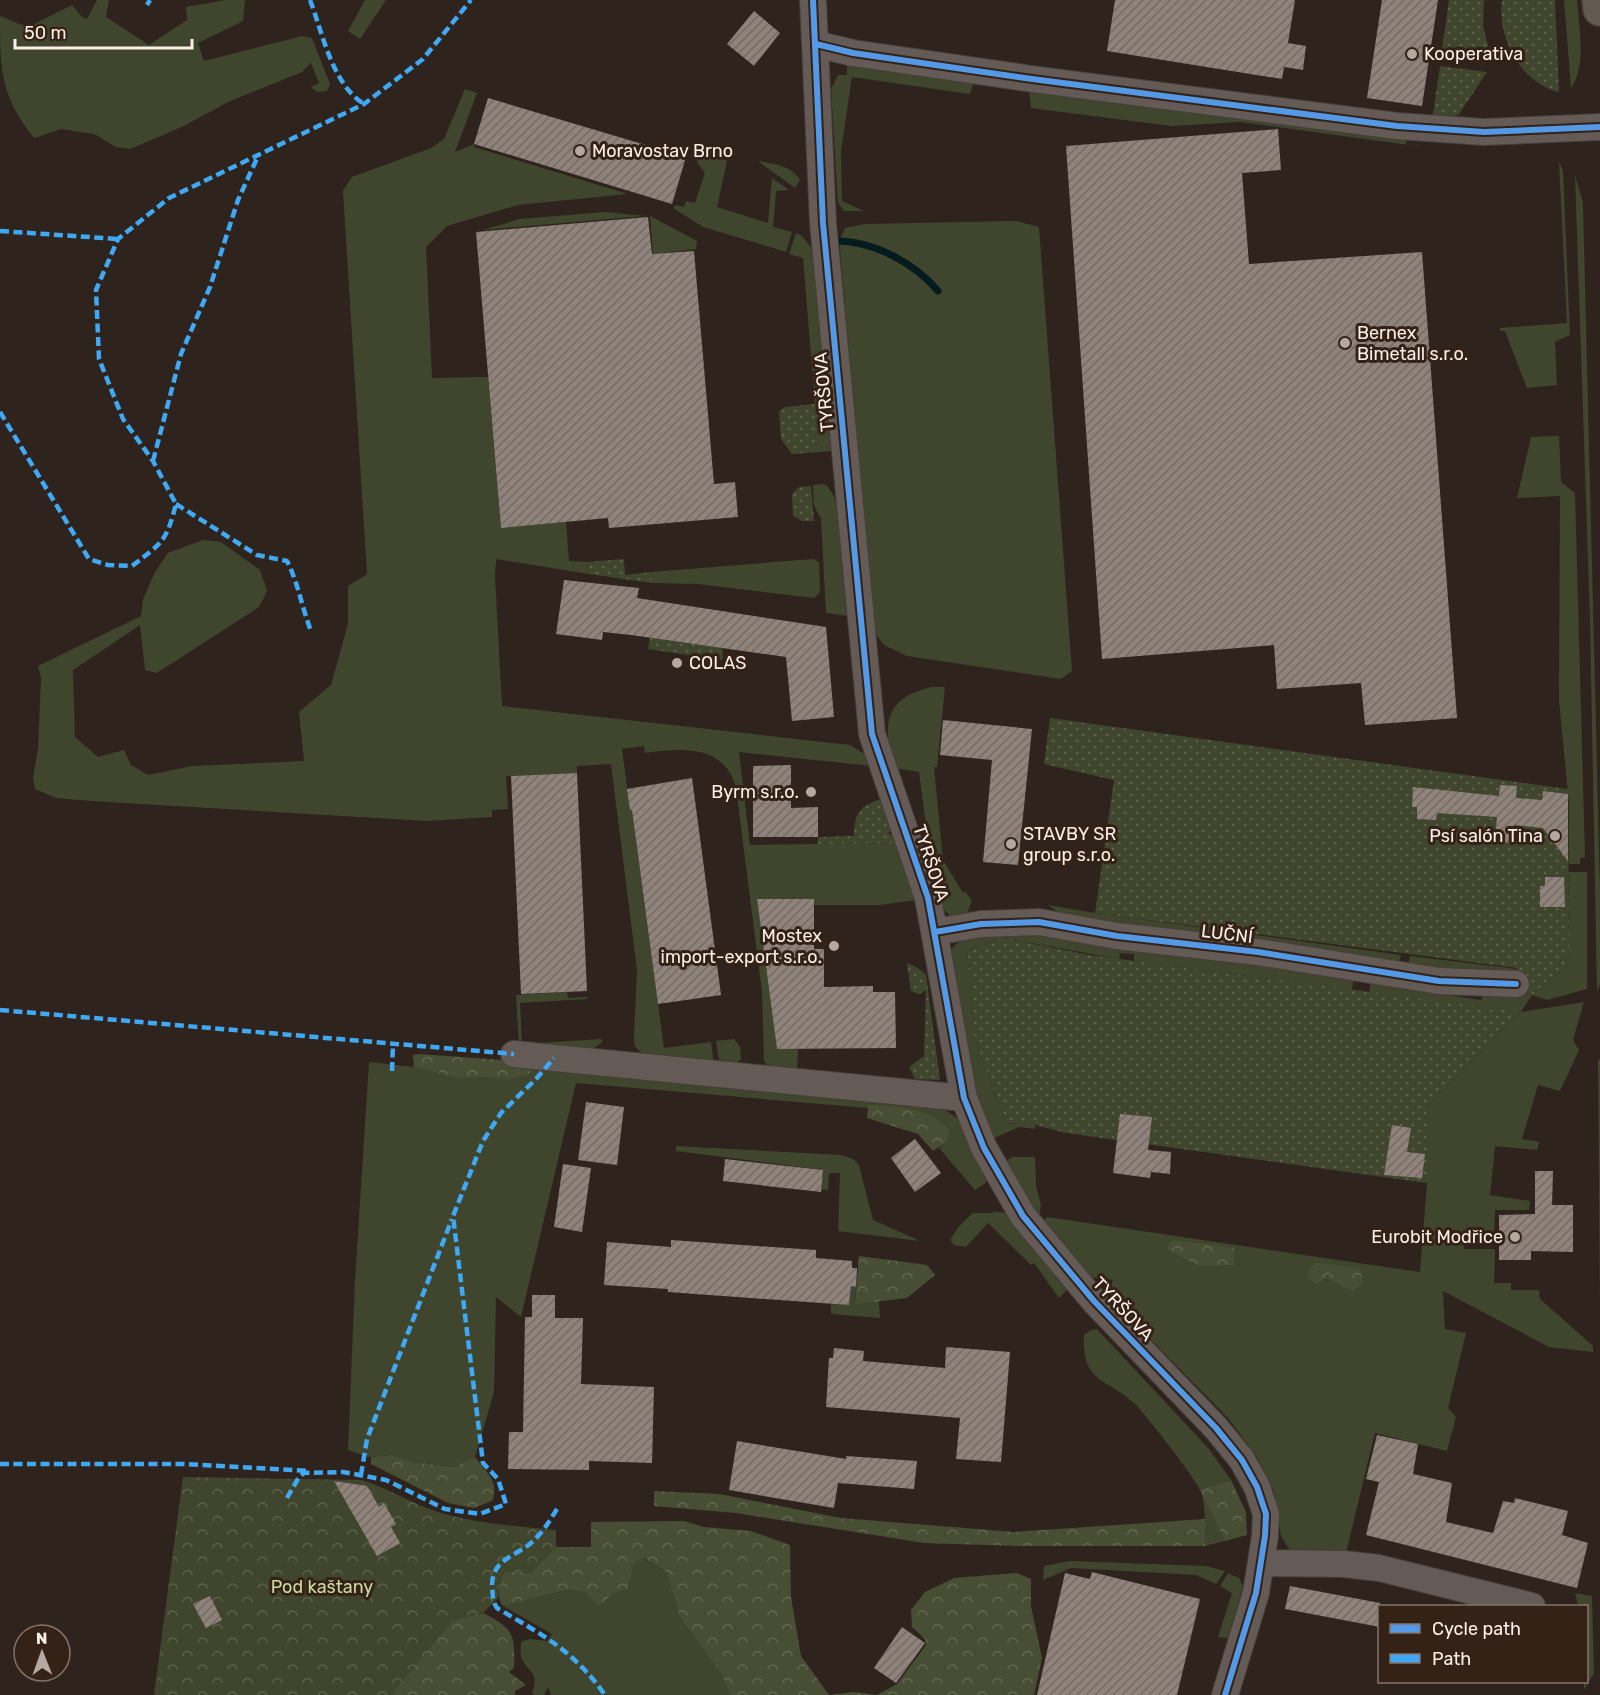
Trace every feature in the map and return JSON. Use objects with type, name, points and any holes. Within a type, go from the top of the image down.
[{"type":"highway","points":[[1599,0],[1600,9]]},
{"type":"street","name":"TYRŠOVA","points":[[813,0],[823,223],[872,734],[928,898],[964,1098],[984,1148],[1023,1216],[1094,1301],[1216,1428],[1242,1460],[1257,1487],[1266,1515],[1261,1563],[1256,1593],[1225,1695]]},
{"type":"street","points":[[816,44],[864,55],[1032,80],[1397,126],[1484,132],[1600,127]]},
{"type":"street","name":"LUČNÍ","points":[[935,932],[981,924],[1039,922],[1117,936],[1258,952],[1439,981],[1516,984]]},
{"type":"street","points":[[514,1054],[964,1098]]},
{"type":"street","points":[[1261,1563],[1344,1564],[1379,1568],[1528,1605]]},
{"type":"green space","points":[[97,0],[109,0],[106,17],[149,45],[187,20],[186,7],[226,0],[245,0],[243,21],[198,43],[204,61],[302,36],[312,38],[330,84],[327,91],[317,92],[311,87],[319,83],[311,63],[302,72],[228,102],[184,126],[130,149],[116,147],[94,134],[61,129],[34,138],[14,108],[4,81],[0,16],[22,25],[34,24],[72,5],[82,17],[87,19]]},
{"type":"green space","points":[[365,0],[386,0],[360,39],[348,31]]},
{"type":"green space","points":[[1449,0],[1484,0],[1483,26],[1492,61],[1448,54],[1442,49]]},
{"type":"green space","points":[[1502,0],[1555,0],[1559,92],[1533,79],[1514,57],[1503,29]]},
{"type":"green space","points":[[1564,0],[1577,0],[1580,34],[1579,68],[1571,88]]},
{"type":"green space","points":[[879,65],[879,68],[896,71],[897,68],[934,76],[935,73],[973,81],[974,79],[1279,124],[1407,134],[1406,144],[1424,147],[1241,122],[1172,126],[1031,108],[1029,89],[974,81],[970,94],[852,77],[841,151],[842,201],[864,211],[844,211],[838,203],[831,89],[838,75],[847,75],[847,66]]},
{"type":"green space","points":[[1440,66],[1487,72],[1459,114],[1453,118],[1432,121]]},
{"type":"green space","points":[[465,89],[477,93],[455,152],[474,144],[474,147],[628,194],[518,205],[447,226],[426,247],[432,378],[488,377],[501,527],[566,522],[569,561],[588,562],[589,574],[496,559],[502,706],[850,745],[866,755],[872,766],[739,752],[750,845],[897,843],[916,900],[880,905],[814,905],[813,899],[757,899],[777,1049],[798,1049],[797,1071],[771,1069],[764,1061],[762,992],[736,788],[722,763],[712,756],[687,750],[645,753],[644,746],[622,749],[664,1048],[711,1042],[714,1066],[646,1058],[635,1046],[637,970],[611,764],[577,766],[577,773],[506,776],[508,809],[492,810],[492,817],[427,821],[91,801],[56,798],[35,789],[33,778],[38,749],[41,678],[38,666],[141,616],[143,599],[155,572],[168,553],[203,540],[221,542],[260,570],[267,591],[259,607],[157,673],[145,670],[140,625],[73,670],[75,737],[98,757],[124,750],[131,765],[148,775],[192,766],[304,761],[299,712],[331,685],[348,624],[348,586],[367,574],[343,191],[352,177],[431,148],[444,139]]},
{"type":"green space","points":[[703,151],[727,161],[717,207],[768,223],[772,178],[789,190],[776,191],[773,227],[792,232],[786,252],[703,227],[673,208],[676,205],[684,207],[686,201],[695,203],[705,173],[697,162]]},
{"type":"green space","points":[[758,161],[787,168],[800,180],[795,188]]},
{"type":"green space","points":[[1559,162],[1563,170],[1570,335],[1555,342],[1557,385],[1527,388],[1505,331],[1500,331],[1500,328],[1567,323]]},
{"type":"green space","points":[[1575,175],[1583,203],[1600,890],[1600,984],[1597,992],[1590,618]]},
{"type":"green space","points":[[605,212],[644,216],[482,230],[520,219]]},
{"type":"green space","points":[[650,216],[697,241],[696,249],[653,254]]},
{"type":"green space","points":[[1016,221],[1039,227],[1072,671],[1061,679],[907,656],[884,645],[874,632],[860,506],[861,490],[840,248],[845,228],[865,224]]},
{"type":"green space","points":[[796,233],[802,236],[815,252],[833,451],[819,452],[803,258],[789,254]]},
{"type":"green space","points":[[815,404],[819,452],[792,454],[781,439],[779,411],[785,407]]},
{"type":"green space","points":[[1559,436],[1561,482],[1575,493],[1585,857],[1580,858],[1580,864],[1569,864],[1569,803],[1559,701],[1560,496],[1517,498],[1531,437]]},
{"type":"green space","points":[[824,484],[832,492],[841,524],[848,616],[826,613],[821,519],[814,505],[813,485]]},
{"type":"green space","points":[[811,486],[814,521],[802,521],[793,516],[792,494],[799,487]]},
{"type":"green space","points":[[624,559],[625,575],[651,572],[652,583],[589,574],[588,562]]},
{"type":"green space","points":[[813,559],[819,562],[820,592],[814,598],[697,584],[652,583],[651,572]]},
{"type":"green space","points":[[650,638],[722,648],[723,658],[721,660],[648,649]]},
{"type":"green space","points":[[932,687],[945,687],[937,767],[934,767],[943,860],[963,893],[966,892],[972,901],[966,916],[949,915],[944,909],[921,843],[927,833],[919,772],[894,768],[888,740],[890,716],[895,707],[903,699]]},
{"type":"green space","points":[[1050,718],[1568,789],[1569,953],[1566,966],[1532,995],[1514,993],[1517,968],[1095,913],[1114,780],[1044,764]]},
{"type":"green space","points":[[882,799],[892,829],[888,833],[897,843],[818,844],[818,837],[854,836],[855,822],[863,808]]},
{"type":"green space","points":[[1569,872],[1587,872],[1587,989],[1547,1000],[1532,995],[1566,966],[1569,953]]},
{"type":"green space","points":[[1048,905],[1401,955],[1397,968],[1062,915]]},
{"type":"green space","points":[[1023,932],[1242,954],[1434,985],[1433,993],[1481,1000],[1487,990],[1532,995],[1521,1012],[1584,1002],[1573,1040],[1579,1050],[1560,1091],[1538,1085],[1522,1139],[1539,1142],[1537,1150],[1495,1146],[1490,1195],[1530,1201],[1529,1210],[1495,1210],[1494,1237],[1465,1237],[1464,1249],[1495,1249],[1494,1283],[1511,1283],[1511,1290],[1539,1290],[1540,1299],[1593,1346],[1593,1352],[1549,1347],[1443,1291],[1445,1329],[1466,1333],[1448,1408],[1456,1417],[1447,1451],[1375,1433],[1345,1557],[1292,1554],[1281,1536],[1274,1492],[1258,1459],[1229,1419],[1106,1294],[1113,1280],[1091,1277],[1043,1222],[1047,1217],[1420,1272],[1427,1183],[1427,1107],[1520,1012],[1369,993],[1371,981],[1359,978],[1353,982],[1352,990],[1134,961],[1134,954],[1120,953],[1119,959],[1003,938],[967,951],[975,1039],[1006,1123],[1035,1125],[1035,1129],[1019,1127],[994,1138],[971,1075],[957,1016],[952,988],[950,950],[960,941],[981,935]]},
{"type":"green space","points":[[1003,938],[1090,955],[1520,1012],[1427,1107],[1427,1183],[1066,1133],[1035,1125],[1006,1123],[975,1039],[967,951]]},
{"type":"green space","points":[[1410,956],[1517,969],[1516,979],[1407,970]]},
{"type":"green space","points":[[907,963],[926,975],[940,1080],[915,1079],[909,1067],[924,1056],[926,990],[919,994],[911,991]]},
{"type":"green space","points":[[567,992],[568,998],[587,997],[587,999],[520,1003],[522,1044],[602,1039],[602,1042],[590,1051],[519,1047],[516,995]]},
{"type":"green space","points":[[734,1039],[740,1047],[741,1059],[734,1065],[720,1067],[716,1041]]},
{"type":"green space","points":[[413,1055],[530,1062],[532,1066],[529,1074],[509,1079],[483,1077],[462,1079],[414,1067]]},
{"type":"green space","points":[[1600,1059],[1600,1307],[1598,1060]]},
{"type":"green space","points":[[369,1062],[414,1067],[462,1079],[498,1078],[532,1066],[940,1106],[959,1120],[987,1182],[975,1190],[939,1148],[947,1142],[868,1105],[868,1108],[576,1083],[521,1317],[496,1297],[494,1392],[475,1457],[453,1467],[413,1462],[392,1455],[368,1457],[348,1450],[355,1280]]},
{"type":"green space","points":[[868,1105],[912,1110],[932,1117],[949,1130],[947,1142],[933,1151],[918,1134],[867,1118]]},
{"type":"green space","points":[[676,1146],[841,1155],[853,1159],[859,1165],[873,1220],[920,1241],[838,1231],[840,1173],[829,1173],[828,1190],[821,1189],[823,1170],[676,1151]]},
{"type":"green space","points":[[1013,1157],[1035,1157],[1036,1186],[1041,1205],[1039,1217],[1005,1164]]},
{"type":"green space","points":[[992,1211],[1006,1213],[1069,1288],[1059,1298],[1034,1263],[1031,1265],[988,1223],[966,1247],[954,1245],[950,1240],[959,1226],[973,1213],[994,1213]]},
{"type":"green space","points":[[1172,1240],[1234,1248],[1234,1265],[1199,1266],[1167,1249]]},
{"type":"green space","points":[[859,1256],[927,1265],[935,1275],[907,1298],[855,1304]]},
{"type":"green space","points":[[1316,1263],[1360,1268],[1363,1283],[1353,1291],[1326,1278],[1316,1284],[1307,1276],[1309,1269]]},
{"type":"green space","points":[[851,1286],[856,1287],[855,1303],[879,1301],[880,1318],[831,1314],[831,1304],[849,1305]]},
{"type":"green space","points":[[1097,1329],[1209,1449],[1231,1480],[1201,1490],[1225,1541],[1205,1546],[1204,1504],[1201,1491],[1140,1409],[1091,1371],[1084,1351],[1084,1335]]},
{"type":"green space","points":[[392,1455],[413,1462],[453,1467],[475,1457],[493,1483],[492,1501],[474,1508],[448,1503],[371,1464],[371,1457]]},
{"type":"green space","name":"Pod kaštany","points":[[183,1477],[362,1480],[428,1509],[452,1516],[497,1524],[556,1530],[556,1547],[530,1573],[505,1571],[499,1584],[498,1598],[483,1613],[453,1620],[392,1695],[154,1695]]},
{"type":"green space","points":[[1231,1480],[1246,1512],[1247,1535],[1225,1541],[1200,1490]]},
{"type":"green space","points":[[654,1491],[719,1494],[841,1518],[1014,1532],[1205,1519],[1205,1546],[1021,1546],[924,1543],[736,1513],[654,1506]]},
{"type":"green space","points":[[684,1521],[704,1527],[751,1531],[790,1545],[791,1597],[801,1656],[829,1695],[730,1695],[720,1672],[680,1618],[666,1572],[644,1558],[634,1564],[628,1589],[613,1594],[599,1606],[584,1592],[567,1590],[503,1606],[501,1602],[499,1588],[505,1571],[530,1573],[556,1547],[591,1547],[591,1522]]},
{"type":"green space","points":[[643,1558],[666,1572],[680,1618],[720,1672],[730,1695],[551,1695],[548,1687],[544,1695],[532,1693],[535,1680],[521,1657],[521,1642],[529,1639],[547,1641],[552,1634],[503,1606],[567,1590],[584,1592],[599,1605],[613,1594],[628,1589],[634,1564]]},
{"type":"green space","points":[[1070,1561],[1206,1566],[1225,1571],[1216,1584],[1196,1575],[1071,1568],[1043,1580],[1044,1566]]},
{"type":"green space","points":[[1017,1573],[1031,1579],[1031,1606],[1042,1658],[1034,1695],[877,1695],[897,1684],[926,1645],[925,1639],[912,1627],[911,1610],[925,1592],[954,1578]]},
{"type":"green space","points":[[1228,1573],[1239,1578],[1243,1587],[1228,1638],[1218,1637],[1232,1593],[1220,1586]]},
{"type":"green space","points":[[1575,1593],[1592,1596],[1594,1673],[1584,1690],[1584,1683],[1588,1683],[1588,1605],[1578,1605]]},
{"type":"green space","points":[[483,1613],[507,1628],[513,1640],[514,1668],[509,1672],[526,1685],[515,1691],[515,1695],[340,1695],[453,1620]]},
{"type":"green space","points":[[853,1692],[876,1695],[829,1695]]},
{"type":"building","points":[[1115,0],[1295,0],[1288,43],[1306,46],[1303,70],[1284,67],[1282,79],[1107,51]]},
{"type":"building","points":[[1382,0],[1438,0],[1422,106],[1367,98]]},
{"type":"building","points":[[754,11],[780,33],[754,66],[727,44]]},
{"type":"building","name":"Moravostav Brno","points":[[488,98],[686,157],[672,204],[474,144]]},
{"type":"building","points":[[1278,129],[1281,170],[1242,173],[1249,264],[1422,252],[1457,718],[1365,725],[1361,683],[1277,689],[1274,645],[1102,659],[1066,146]]},
{"type":"building","points":[[648,217],[652,254],[694,251],[714,484],[735,482],[738,517],[609,528],[608,518],[501,528],[476,232]]},
{"type":"building","points":[[564,580],[639,588],[637,598],[826,627],[834,717],[792,721],[786,657],[603,632],[602,640],[556,634]]},
{"type":"building","points":[[943,720],[1032,729],[1018,865],[983,862],[992,760],[940,755]]},
{"type":"building","points":[[791,765],[791,808],[818,807],[818,837],[753,837],[753,766]]},
{"type":"building","points":[[577,773],[587,991],[521,994],[511,776]]},
{"type":"building","points":[[692,778],[721,995],[658,1004],[632,810],[630,810],[627,789]]},
{"type":"building","points":[[1500,785],[1517,786],[1516,798],[1542,800],[1543,791],[1568,794],[1568,861],[1543,828],[1514,825],[1513,843],[1495,842],[1497,817],[1437,813],[1436,820],[1417,819],[1417,807],[1412,807],[1413,787],[1499,796]]},
{"type":"building","points":[[1545,877],[1564,877],[1565,907],[1540,907],[1540,886],[1545,886]]},
{"type":"building","points":[[757,899],[814,899],[814,949],[824,949],[824,987],[873,986],[873,992],[895,992],[896,1048],[777,1049]]},
{"type":"building","points":[[586,1102],[624,1107],[617,1165],[578,1160]]},
{"type":"building","points":[[1120,1114],[1152,1117],[1148,1150],[1171,1152],[1170,1174],[1151,1172],[1150,1178],[1113,1173]]},
{"type":"building","points":[[1392,1125],[1411,1128],[1407,1152],[1425,1154],[1422,1178],[1384,1175]]},
{"type":"building","points":[[915,1139],[941,1173],[915,1192],[891,1158]]},
{"type":"building","points":[[725,1159],[823,1170],[821,1192],[723,1181]]},
{"type":"building","points":[[563,1164],[591,1168],[582,1232],[554,1227]]},
{"type":"building","points":[[1535,1171],[1553,1171],[1552,1205],[1573,1205],[1573,1252],[1531,1251],[1531,1260],[1499,1260],[1499,1215],[1535,1214]]},
{"type":"building","points":[[671,1240],[816,1250],[816,1258],[852,1261],[852,1268],[857,1268],[856,1287],[851,1286],[849,1305],[604,1285],[607,1242],[671,1247]]},
{"type":"building","points":[[532,1295],[555,1295],[555,1318],[583,1318],[581,1384],[654,1387],[652,1463],[589,1461],[589,1470],[508,1469],[509,1432],[523,1432],[525,1317],[532,1317]]},
{"type":"building","points":[[946,1347],[1010,1352],[1001,1462],[956,1459],[960,1418],[826,1407],[829,1358],[833,1358],[834,1348],[864,1351],[863,1361],[945,1368]]},
{"type":"building","points":[[1377,1435],[1418,1444],[1413,1474],[1452,1483],[1446,1522],[1493,1533],[1503,1501],[1514,1503],[1515,1498],[1568,1511],[1562,1535],[1588,1543],[1577,1588],[1366,1535],[1379,1482],[1366,1479]]},
{"type":"building","points":[[737,1441],[846,1459],[846,1456],[917,1461],[914,1489],[838,1483],[834,1508],[729,1490]]},
{"type":"building","points":[[334,1481],[367,1486],[379,1507],[384,1503],[396,1524],[391,1527],[400,1543],[377,1556]]},
{"type":"building","points":[[1092,1572],[1200,1599],[1177,1695],[1037,1695],[1065,1573],[1090,1579]]},
{"type":"building","points":[[1290,1586],[1380,1603],[1378,1605],[1378,1627],[1285,1609]]},
{"type":"building","points":[[210,1596],[222,1620],[206,1628],[193,1604]]},
{"type":"building","points":[[902,1627],[925,1643],[896,1683],[874,1668]]},
{"type":"waterway","points":[[837,241],[865,245],[892,255],[918,271],[938,291]]},
{"type":"marked path","points":[[147,5],[150,0]]},
{"type":"marked path","points":[[310,0],[336,71],[353,95],[364,104]]},
{"type":"marked path","points":[[0,412],[89,559],[108,565],[132,566],[151,552],[166,534],[176,504],[153,461],[123,419],[99,359],[96,290],[118,239],[169,198],[364,104],[423,59],[471,0]]},
{"type":"marked path","points":[[153,461],[181,354],[210,287],[238,200],[259,154]]},
{"type":"marked path","points":[[0,231],[118,239]]},
{"type":"marked path","points":[[176,504],[257,555],[287,561],[311,631]]},
{"type":"marked path","points":[[0,1010],[514,1054]]},
{"type":"marked path","points":[[392,1071],[393,1043]]},
{"type":"marked path","points":[[287,1498],[299,1477],[304,1473],[343,1472],[386,1480],[445,1509],[480,1514],[506,1504],[498,1479],[483,1463],[453,1216],[483,1141],[501,1113],[554,1058]]},
{"type":"marked path","points":[[361,1475],[367,1439],[452,1219]]},
{"type":"marked path","points":[[0,1464],[184,1464],[309,1471]]},
{"type":"marked path","points":[[557,1509],[538,1537],[528,1546],[507,1558],[496,1569],[492,1586],[493,1600],[497,1608],[557,1645],[569,1655],[605,1695]]},
{"type":"cycle path","points":[[813,0],[823,223],[872,734],[928,898],[964,1098],[984,1148],[1023,1216],[1094,1301],[1216,1428],[1242,1460],[1257,1487],[1266,1514],[1265,1536],[1256,1593],[1225,1695]]},
{"type":"cycle path","points":[[816,44],[853,53],[1032,79],[1397,126],[1484,132],[1600,127]]},
{"type":"cycle path","points":[[935,932],[981,924],[1039,922],[1117,936],[1258,952],[1439,981],[1516,984]]},
{"type":"place","name":"Kooperativa","points":[[1412,54]]},
{"type":"place","name":"Moravostav Brno","points":[[580,151]]},
{"type":"place","name":"Bernex Bimetall s.r.o.","points":[[1345,343]]},
{"type":"place","name":"COLAS","points":[[677,663]]},
{"type":"place","name":"Byrm s.r.o.","points":[[811,792]]},
{"type":"place","name":"Psí salón Tina","points":[[1555,836]]},
{"type":"place","name":"STAVBY SR group s.r.o.","points":[[1011,844]]},
{"type":"place","name":"Mostex import-export s.r.o.","points":[[834,946]]},
{"type":"place","name":"Eurobit Modřice","points":[[1515,1237]]}]
